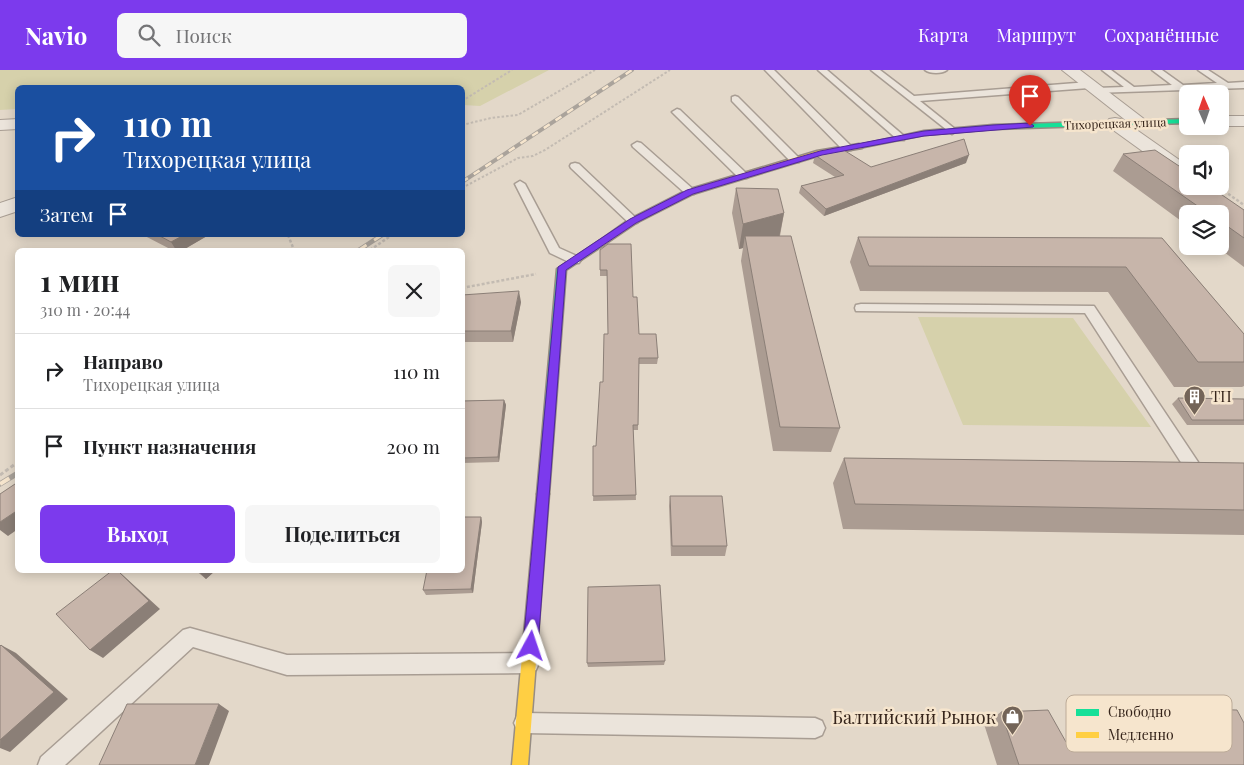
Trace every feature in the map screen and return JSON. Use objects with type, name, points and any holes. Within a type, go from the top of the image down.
[{"type":"street","points":[[1070,70],[1139,122]]},
{"type":"street","name":"Тихорецкая улица","points":[[562,269],[633,221],[690,192],[795,160],[901,138],[952,131],[993,127],[1179,121]]},
{"type":"street","points":[[1229,121],[1244,121]]},
{"type":"street","points":[[1115,123],[1179,169]]},
{"type":"street","points":[[0,124],[15,124]]},
{"type":"street","points":[[0,211],[15,204]]},
{"type":"street","points":[[520,765],[562,269]]},
{"type":"lane","points":[[769,70],[847,148]]},
{"type":"lane","points":[[822,70],[901,138]]},
{"type":"lane","points":[[876,70],[952,131]]},
{"type":"lane","points":[[929,70],[943,70]]},
{"type":"lane","points":[[1106,70],[1133,90]]},
{"type":"lane","points":[[1156,70],[1179,86]]},
{"type":"lane","points":[[1202,70],[1225,85]]},
{"type":"lane","points":[[1229,86],[1244,85]]},
{"type":"lane","points":[[911,98],[1093,88],[1133,90],[1179,88]]},
{"type":"lane","points":[[735,99],[795,160]]},
{"type":"lane","points":[[677,112],[743,176]]},
{"type":"lane","points":[[637,145],[690,192]]},
{"type":"lane","points":[[575,166],[633,221]]},
{"type":"lane","points":[[520,184],[554,250],[574,260]]},
{"type":"lane","points":[[861,308],[1089,309],[1190,462]]},
{"type":"lane","points":[[49,765],[190,637],[287,665],[529,664]]},
{"type":"lane","points":[[524,723],[815,728]]},
{"type":"path","points":[[465,100],[473,97],[512,70]]},
{"type":"path","points":[[465,124],[491,118],[518,115],[595,70]]},
{"type":"path","points":[[465,186],[518,158],[534,156],[545,150],[670,70]]},
{"type":"path","points":[[1229,194],[1244,205]]},
{"type":"path","points":[[373,248],[389,237]]},
{"type":"path","points":[[465,287],[562,269]]},
{"type":"path","points":[[0,475],[15,464]]},
{"type":"shaded area","points":[[0,70],[549,70],[480,106],[465,105],[465,85],[15,85],[15,109],[0,110]]},
{"type":"shaded area","points":[[918,317],[1073,318],[1151,427],[963,425]]},
{"type":"building","points":[[964,139],[969,155],[826,209],[801,186],[844,175],[815,155],[842,149],[871,167]]},
{"type":"building","points":[[1155,150],[1179,166],[1179,193],[1123,154]]},
{"type":"building","points":[[736,188],[778,189],[784,213],[743,224]]},
{"type":"building","points":[[1182,195],[1222,195],[1244,210],[1244,238],[1229,227],[1229,205],[1196,205]]},
{"type":"building","points":[[745,236],[791,236],[840,428],[780,427]]},
{"type":"building","points":[[162,237],[180,237],[171,242]]},
{"type":"building","points":[[858,237],[1162,238],[1244,334],[1244,362],[1198,362],[1126,267],[869,266]]},
{"type":"building","points":[[608,244],[631,244],[633,297],[637,297],[639,334],[656,334],[658,358],[639,358],[638,425],[633,425],[636,495],[593,496],[593,446],[596,446],[600,382],[603,382],[604,334],[608,334],[607,270],[600,270],[600,250]]},
{"type":"building","points":[[519,291],[511,331],[465,331],[465,295]]},
{"type":"building","points":[[1178,398],[1244,399],[1244,420],[1192,420]]},
{"type":"building","points":[[504,400],[498,457],[465,458],[465,401]]},
{"type":"building","points":[[844,458],[1244,463],[1244,510],[855,504]]},
{"type":"building","points":[[15,484],[15,512],[0,522],[0,494]]},
{"type":"building","points":[[670,496],[722,496],[727,546],[672,546]]},
{"type":"building","points":[[465,517],[481,517],[471,589],[423,590],[426,573],[465,573]]},
{"type":"building","points":[[109,573],[120,573],[149,601],[90,650],[56,614]]},
{"type":"building","points":[[660,585],[665,661],[587,663],[588,587]]},
{"type":"building","points":[[0,646],[54,692],[0,740]]},
{"type":"building","points":[[127,704],[219,704],[195,765],[99,765]]},
{"type":"building","name":"Балтийский Рынок","points":[[1048,710],[1066,742],[1066,752],[1232,752],[1232,710],[1237,710],[1244,723],[1244,765],[1019,765],[1001,712]]},
{"type":"railway","points":[[465,180],[632,70]]},
{"type":"railway","points":[[362,248],[379,237]]},
{"type":"railway","points":[[0,484],[15,475]]},
{"type":"traffic: fast","points":[[859,146],[924,133],[993,127],[1179,121]]},
{"type":"traffic: fast","points":[[543,494],[562,269],[599,244]]},
{"type":"traffic: slow","points":[[599,244],[633,221],[690,192],[820,153],[859,146]]},
{"type":"traffic: slow","points":[[520,765],[543,494]]},
{"type":"place","name":"ТП","points":[[1195,415]]},
{"type":"place","name":"Балтийский Рынок","points":[[1012,736]]},
{"type":"route","points":[[531,646],[562,269],[616,231],[690,192],[820,153],[924,134],[993,127],[1030,126]]}]
